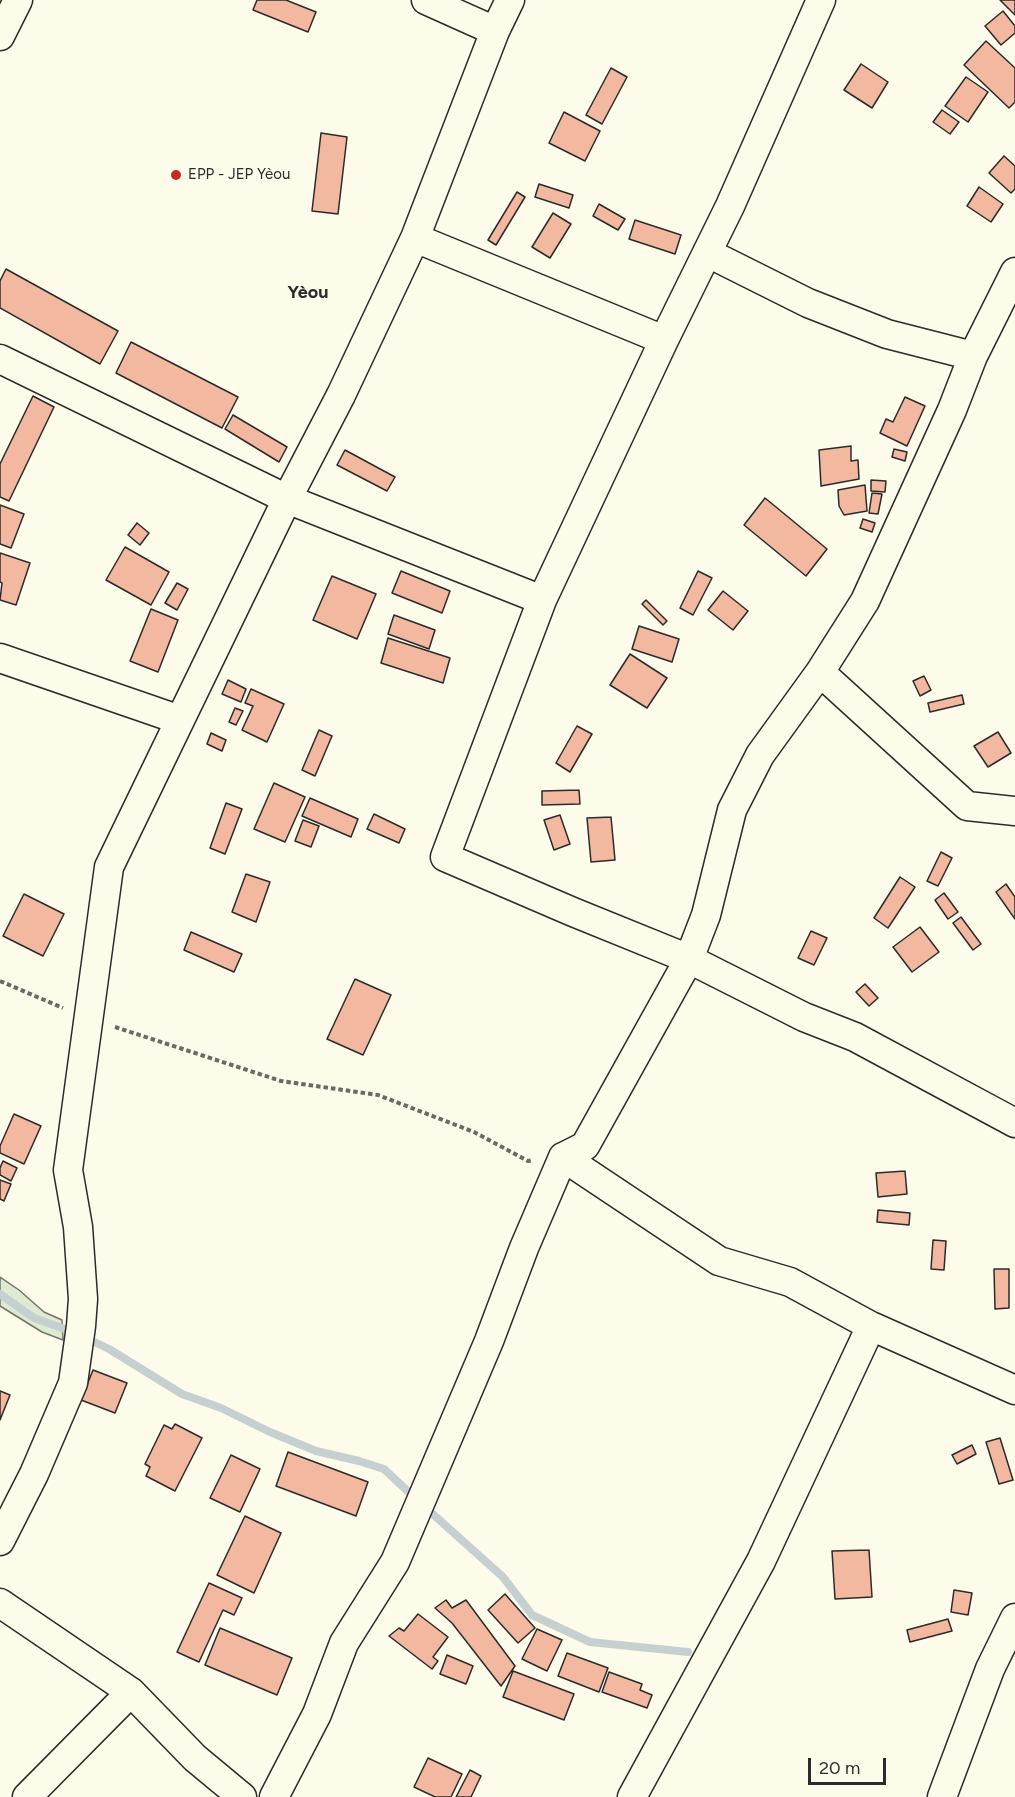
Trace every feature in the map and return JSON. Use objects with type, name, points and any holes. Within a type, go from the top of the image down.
[{"type":"street","points":[[0,36],[18,0]]},
{"type":"street","points":[[426,0],[495,31]]},
{"type":"street","points":[[0,1541],[34,1474],[73,1383],[83,1299],[78,1227],[68,1170],[109,867],[287,499],[341,395],[415,238],[495,31],[510,0]]},
{"type":"street","points":[[821,0],[708,253],[664,340],[542,600],[445,857],[689,959],[804,1017],[855,1037],[1015,1122]]},
{"type":"street","points":[[415,238],[664,340]]},
{"type":"street","points":[[708,253],[808,303],[887,334],[973,356]]},
{"type":"street","points":[[274,1797],[317,1714],[344,1643],[395,1562],[489,1341],[524,1248],[563,1157],[585,1146],[689,959],[706,915],[732,810],[760,755],[820,672],[865,602],[952,410],[973,356],[1015,272]]},
{"type":"street","points":[[0,359],[287,499],[542,600]]},
{"type":"street","points":[[0,658],[180,720]]},
{"type":"street","points":[[820,672],[967,806],[1015,811]]},
{"type":"street","points":[[563,1157],[719,1261],[790,1282],[871,1326],[1015,1389]]},
{"type":"street","points":[[632,1797],[761,1561],[871,1326]]},
{"type":"street","points":[[0,1603],[131,1692],[195,1758],[242,1797]]},
{"type":"street","points":[[942,1797],[990,1669],[1015,1618]]},
{"type":"street","points":[[27,1797],[131,1692]]},
{"type":"path","points":[[0,981],[90,1019],[281,1081],[378,1095],[474,1132],[528,1161],[563,1157]]},
{"type":"green space","points":[[0,1277],[44,1312],[62,1320],[63,1340],[42,1332],[0,1306]]},
{"type":"building","points":[[257,0],[286,0],[316,12],[308,32],[253,10]]},
{"type":"building","points":[[1000,0],[1015,0],[1015,15]]},
{"type":"building","points":[[1003,11],[1015,26],[1015,33],[1001,45],[985,26]]},
{"type":"building","points":[[986,41],[1015,68],[1015,102],[1009,108],[964,65]]},
{"type":"building","points":[[861,64],[888,82],[872,108],[844,90]]},
{"type":"building","points":[[611,68],[627,77],[602,124],[586,115]]},
{"type":"building","points":[[966,77],[988,92],[968,122],[945,106]]},
{"type":"building","points":[[942,110],[959,122],[950,134],[933,122]]},
{"type":"building","points":[[564,112],[600,131],[585,161],[549,143]]},
{"type":"building","points":[[321,133],[347,137],[338,214],[312,211]]},
{"type":"building","points":[[1004,156],[1015,166],[1015,189],[1011,193],[989,173]]},
{"type":"building","points":[[539,184],[573,195],[569,208],[535,197]]},
{"type":"building","points":[[979,187],[1003,204],[991,222],[967,206]]},
{"type":"building","points":[[517,192],[525,197],[496,245],[488,240]]},
{"type":"building","points":[[599,204],[625,219],[618,230],[593,216]]},
{"type":"building","points":[[553,213],[571,224],[550,258],[532,247]]},
{"type":"building","points":[[635,220],[681,235],[675,254],[629,239]]},
{"type":"building","points":[[6,269],[118,331],[100,364],[0,308],[0,281]]},
{"type":"building","points":[[131,342],[238,397],[222,428],[116,373]]},
{"type":"building","points":[[33,396],[54,407],[9,501],[0,497],[0,464]]},
{"type":"building","points":[[905,397],[925,406],[907,446],[880,433],[886,419],[893,422]]},
{"type":"building","points":[[233,415],[287,447],[279,462],[225,429]]},
{"type":"building","points":[[851,446],[851,461],[858,460],[859,479],[821,486],[819,450]]},
{"type":"building","points":[[894,449],[907,452],[905,461],[892,457]]},
{"type":"building","points":[[345,450],[395,477],[387,491],[337,465]]},
{"type":"building","points":[[871,480],[886,481],[885,492],[871,491]]},
{"type":"building","points":[[865,485],[867,511],[844,515],[839,506],[838,490]]},
{"type":"building","points":[[872,493],[882,494],[878,514],[869,513]]},
{"type":"building","points":[[765,498],[827,549],[806,576],[744,525]]},
{"type":"building","points":[[0,505],[24,514],[11,548],[0,544]]},
{"type":"building","points":[[863,519],[875,523],[872,532],[860,528]]},
{"type":"building","points":[[137,523],[149,533],[140,545],[128,535]]},
{"type":"building","points":[[125,547],[169,572],[151,605],[106,580]]},
{"type":"building","points":[[0,553],[30,563],[16,605],[0,600],[2,583],[0,582]]},
{"type":"building","points":[[401,571],[450,591],[442,613],[392,593]]},
{"type":"building","points":[[698,571],[712,578],[693,615],[680,608]]},
{"type":"building","points":[[332,576],[376,594],[357,639],[313,620]]},
{"type":"building","points":[[177,583],[188,589],[177,610],[165,603]]},
{"type":"building","points":[[723,591],[748,611],[733,630],[708,610]]},
{"type":"building","points":[[646,600],[667,621],[663,625],[642,604]]},
{"type":"building","points":[[151,609],[178,620],[158,672],[130,661]]},
{"type":"building","points":[[394,615],[435,630],[429,649],[388,634]]},
{"type":"building","points":[[639,626],[679,639],[672,662],[632,649]]},
{"type":"building","points":[[388,638],[450,658],[443,683],[381,663]]},
{"type":"building","points":[[630,654],[667,678],[647,708],[610,685]]},
{"type":"building","points":[[924,676],[931,690],[920,696],[913,681]]},
{"type":"building","points":[[228,680],[246,689],[241,702],[222,694]]},
{"type":"building","points":[[251,689],[284,704],[267,742],[242,730],[253,706],[245,703]]},
{"type":"building","points":[[962,695],[964,704],[930,712],[928,703]]},
{"type":"building","points":[[235,708],[243,711],[236,725],[229,722]]},
{"type":"building","points":[[577,726],[592,734],[570,772],[556,763]]},
{"type":"building","points":[[319,730],[332,736],[315,776],[302,770]]},
{"type":"building","points":[[998,732],[1011,753],[988,767],[974,746]]},
{"type":"building","points":[[211,733],[226,740],[222,751],[207,744]]},
{"type":"building","points":[[274,783],[305,797],[285,842],[254,829]]},
{"type":"building","points":[[579,790],[580,804],[542,805],[542,791]]},
{"type":"building","points":[[310,798],[358,819],[351,837],[302,816]]},
{"type":"building","points":[[226,803],[242,809],[225,854],[210,848]]},
{"type":"building","points":[[374,814],[405,829],[399,843],[367,829]]},
{"type":"building","points":[[560,815],[570,844],[554,850],[544,820]]},
{"type":"building","points":[[611,817],[615,860],[591,862],[587,818]]},
{"type":"building","points":[[303,820],[319,826],[311,847],[295,841]]},
{"type":"building","points":[[941,852],[952,858],[938,886],[927,881]]},
{"type":"building","points":[[246,874],[270,882],[256,922],[232,912]]},
{"type":"building","points":[[900,877],[915,887],[888,928],[874,918]]},
{"type":"building","points":[[1006,884],[1015,897],[1015,919],[996,892]]},
{"type":"building","points":[[944,893],[958,912],[948,919],[935,900]]},
{"type":"building","points":[[24,894],[64,914],[43,956],[3,936]]},
{"type":"building","points":[[961,917],[981,944],[973,950],[953,923]]},
{"type":"building","points":[[920,927],[939,952],[912,972],[893,947]]},
{"type":"building","points":[[811,931],[827,938],[814,965],[798,958]]},
{"type":"building","points":[[191,932],[242,954],[234,972],[184,950]]},
{"type":"building","points":[[355,979],[391,995],[363,1055],[327,1039]]},
{"type":"building","points":[[865,984],[878,998],[869,1006],[856,992]]},
{"type":"building","points":[[14,1114],[41,1126],[24,1164],[0,1153],[0,1146]]},
{"type":"building","points":[[3,1161],[17,1168],[11,1181],[0,1175]]},
{"type":"building","points":[[905,1171],[907,1194],[878,1197],[876,1173]]},
{"type":"building","points":[[0,1180],[11,1184],[4,1201],[0,1199]]},
{"type":"building","points":[[878,1210],[910,1213],[909,1225],[877,1222]]},
{"type":"building","points":[[933,1240],[946,1241],[944,1270],[931,1269]]},
{"type":"building","points":[[994,1269],[1009,1269],[1009,1308],[995,1309]]},
{"type":"building","points":[[93,1370],[127,1383],[115,1413],[81,1400]]},
{"type":"building","points":[[0,1391],[10,1395],[0,1420]]},
{"type":"building","points":[[175,1424],[202,1438],[175,1491],[146,1476],[150,1467],[145,1464],[164,1425],[172,1429]]},
{"type":"building","points":[[1000,1438],[1013,1480],[999,1484],[986,1442]]},
{"type":"building","points":[[972,1445],[976,1454],[957,1464],[952,1455]]},
{"type":"building","points":[[288,1452],[368,1482],[356,1516],[276,1486]]},
{"type":"building","points":[[231,1455],[260,1469],[240,1512],[210,1498]]},
{"type":"building","points":[[245,1516],[281,1533],[254,1593],[217,1575]]},
{"type":"building","points":[[869,1550],[872,1597],[835,1599],[832,1551]]},
{"type":"building","points":[[209,1583],[242,1598],[234,1615],[223,1610],[199,1662],[177,1652]]},
{"type":"building","points":[[954,1590],[972,1593],[968,1615],[951,1612]]},
{"type":"building","points":[[505,1594],[535,1628],[518,1643],[488,1610]]},
{"type":"building","points":[[446,1600],[452,1608],[466,1600],[515,1666],[501,1686],[452,1623],[435,1608]]},
{"type":"building","points":[[418,1614],[448,1637],[433,1657],[438,1661],[432,1669],[389,1636],[399,1628],[404,1631]]},
{"type":"building","points":[[948,1619],[952,1631],[910,1642],[907,1630]]},
{"type":"building","points":[[220,1628],[292,1658],[277,1695],[205,1665]]},
{"type":"building","points":[[537,1629],[562,1640],[547,1671],[522,1659]]},
{"type":"building","points":[[567,1653],[608,1668],[599,1692],[558,1676]]},
{"type":"building","points":[[447,1655],[473,1666],[466,1684],[440,1674]]},
{"type":"building","points":[[513,1671],[574,1694],[564,1720],[503,1697]]},
{"type":"building","points":[[609,1672],[642,1684],[640,1690],[652,1695],[647,1708],[602,1692]]},
{"type":"building","points":[[428,1758],[462,1774],[451,1797],[435,1797],[414,1787]]},
{"type":"building","points":[[470,1770],[481,1776],[471,1797],[456,1797]]},
{"type":"waterway","points":[[0,1294],[34,1318],[73,1332]]},
{"type":"waterway","points":[[84,1337],[109,1349],[182,1394],[221,1408],[316,1451],[384,1469],[415,1498]]},
{"type":"waterway","points":[[426,1508],[503,1577],[532,1615],[590,1642],[688,1652]]},
{"type":"place","name":"EPP - JEP Yèou","points":[[176,175]]},
{"type":"district","name":"Yèou","points":[[308,293]]}]
